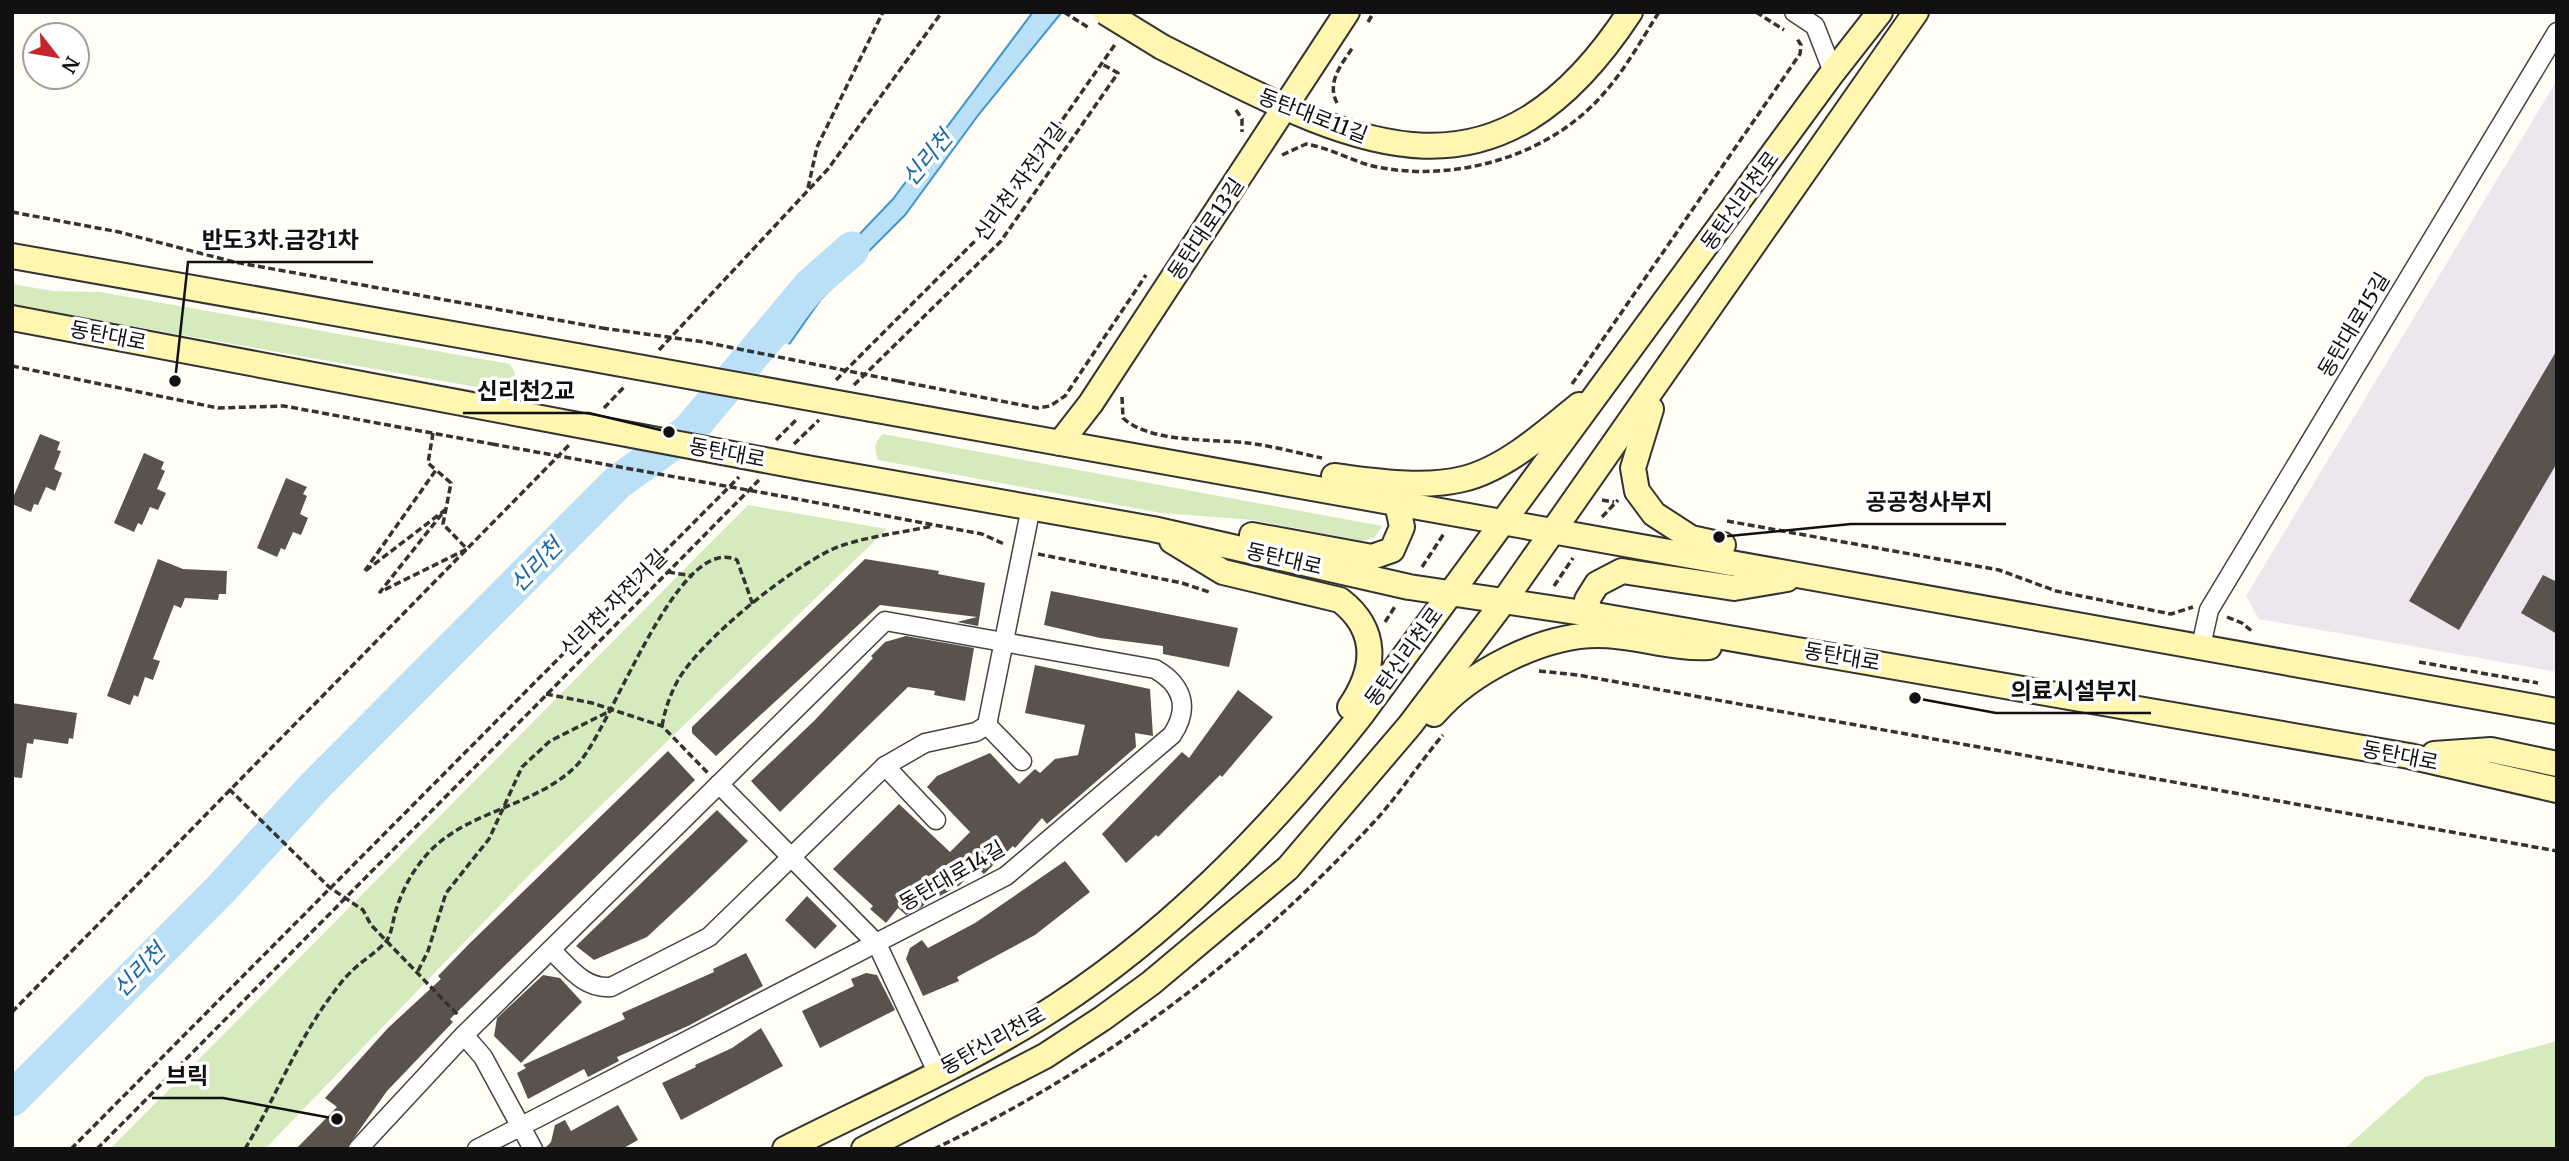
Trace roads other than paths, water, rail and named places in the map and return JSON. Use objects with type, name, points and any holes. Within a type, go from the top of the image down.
[{"type":"main road","name":"동탄대로11길","points":[[1105,12],[1162,47],[1286,108],[1338,130],[1401,146],[1435,147],[1474,141],[1536,115],[1572,88],[1605,50],[1630,12]]},
{"type":"main road","name":"동탄신리천로","points":[[785,1149],[1033,1021],[1099,977],[1155,934],[1247,847],[1334,750],[1880,12]]},
{"type":"main road","name":"동탄신리천로","points":[[864,1149],[1045,1056],[1113,1011],[1198,945],[1288,868],[1352,796],[1504,601],[1916,12]]},
{"type":"main road","name":"동탄대로13길","points":[[1060,443],[1091,402],[1286,108],[1357,18]]},
{"type":"main road","points":[[12,256],[2557,711]]},
{"type":"main road","points":[[12,271],[22,273],[46,262]]},
{"type":"main road","name":"동탄대로","points":[[12,318],[807,468],[1153,529],[1450,594],[1590,614],[2409,756],[2557,790]]},
{"type":"main road","points":[[1666,373],[1646,422],[1633,468],[1637,491],[1654,514],[1691,538],[1755,552],[1805,575]]},
{"type":"main road","points":[[1183,465],[1400,483],[1463,479],[1514,455],[1612,377]]},
{"type":"main road","points":[[1153,529],[1237,533],[1372,557],[1392,550],[1402,527],[1396,503]]},
{"type":"main road","points":[[1153,529],[1223,572],[1340,600],[1355,611],[1366,630],[1370,650],[1364,687],[1306,763],[1266,808],[1247,847]]},
{"type":"main road","points":[[1590,614],[1587,600],[1597,584],[1622,571],[1734,588],[1805,575]]},
{"type":"main road","points":[[1352,796],[1394,761],[1446,700],[1504,659],[1562,640],[1598,635],[1691,648],[1775,646]]},
{"type":"main road","points":[[2409,756],[2491,750],[2557,764]]},
{"type":"street","points":[[1794,12],[1815,26],[1833,72]]},
{"type":"street","name":"동탄대로15길","points":[[2201,646],[2209,610],[2557,32]]},
{"type":"street","points":[[551,950],[586,984],[598,988],[611,987],[709,937],[885,766],[925,743],[976,732],[987,725],[1031,507]]},
{"type":"street","name":"동탄대로14길","points":[[358,1149],[464,1035],[885,621],[1155,669],[1176,684],[1182,694],[1181,723],[1172,735],[1006,876],[520,1124],[477,1149]]},
{"type":"street","points":[[987,725],[1022,761]]},
{"type":"street","points":[[885,766],[936,820]]},
{"type":"street","points":[[719,784],[877,944],[937,1072]]},
{"type":"street","points":[[464,1035],[484,1057],[533,1149]]},
{"type":"water","points":[[1033,12],[1062,12],[979,114],[905,215],[821,299],[737,419],[720,413],[810,286],[893,199]]},
{"type":"waterway","name":"신리천","points":[[12,1099],[221,889],[313,788],[618,482],[689,431],[810,286],[852,249]]},
{"type":"place","name":"반도3차.금강1차","points":[[175,381]]},
{"type":"place","name":"신리천2교","points":[[669,432]]},
{"type":"place","name":"공공청사부지","points":[[1719,537]]},
{"type":"place","name":"의료시설부지","points":[[1915,698]]},
{"type":"place","name":"브릭","points":[[337,1119]]}]
